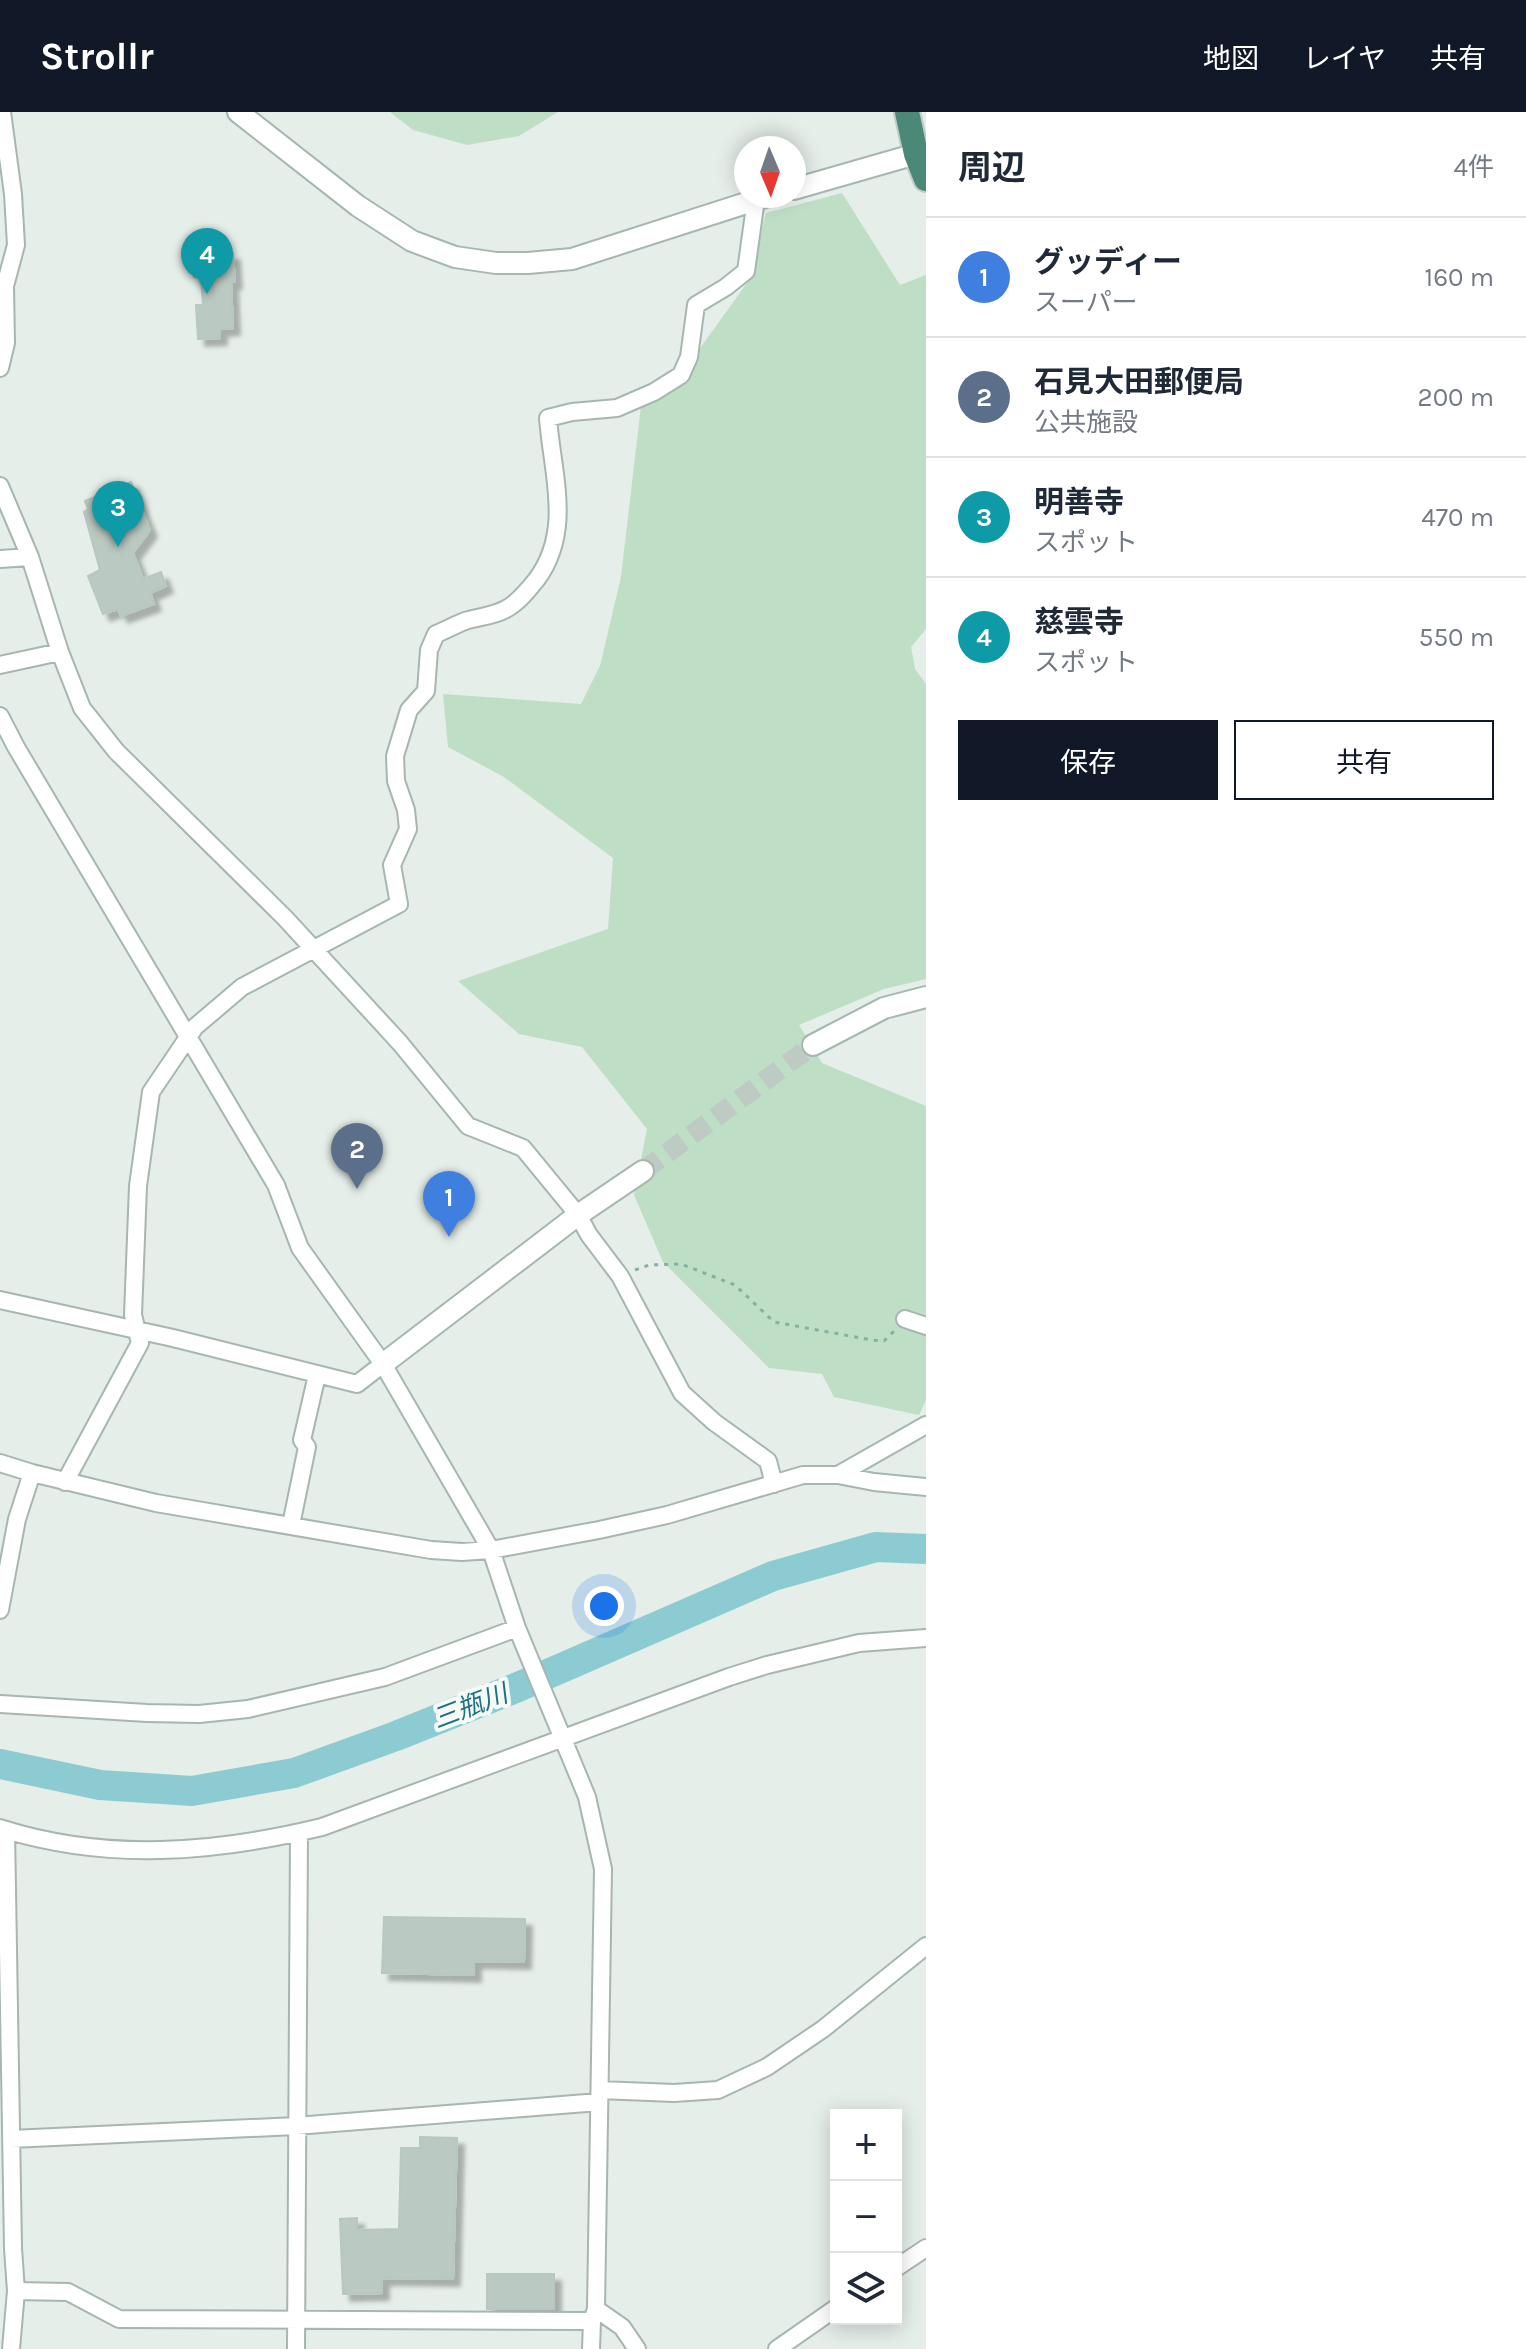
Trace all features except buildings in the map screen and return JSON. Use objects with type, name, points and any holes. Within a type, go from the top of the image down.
[{"type":"highway","points":[[907,112],[916,154],[926,179]]},
{"type":"street","points":[[238,112],[358,206],[412,241],[455,257],[496,263],[572,259],[734,207]]},
{"type":"street","points":[[0,368],[6,343],[5,286],[16,245],[13,194],[1,116]]},
{"type":"street","points":[[806,186],[916,154]]},
{"type":"street","points":[[65,1482],[140,1343],[133,1315],[138,1186],[151,1092],[195,1027],[242,987],[399,904],[392,865],[408,829],[406,810],[396,781],[395,756],[409,710],[426,691],[429,650],[436,634],[506,609],[529,589],[549,562],[557,529],[557,499],[548,418],[572,412],[617,408],[654,392],[681,375],[689,357],[696,305],[746,271],[760,208]]},
{"type":"street","points":[[0,486],[30,557],[60,652],[82,708],[116,751],[285,918],[400,1043],[468,1126],[523,1148],[578,1215],[620,1276],[682,1393],[714,1422],[768,1461],[774,1484]]},
{"type":"street","points":[[0,559],[30,557]]},
{"type":"street","points":[[0,665],[60,652]]},
{"type":"street","points":[[0,716],[276,1185],[300,1248],[383,1364],[491,1550],[517,1628],[587,1797],[603,1869],[591,2349]]},
{"type":"street","points":[[813,1045],[884,1008],[926,997]]},
{"type":"street","points":[[0,1300],[357,1384],[578,1215],[643,1171]]},
{"type":"street","points":[[905,1319],[926,1326]]},
{"type":"street","points":[[291,1525],[307,1447],[302,1440],[317,1375]]},
{"type":"street","points":[[838,1475],[926,1425]]},
{"type":"street","points":[[0,1463],[65,1482],[184,1508],[431,1550],[462,1552],[491,1550],[653,1518],[803,1475],[838,1475],[926,1487]]},
{"type":"street","points":[[0,1610],[17,1519],[32,1473]]},
{"type":"street","points":[[0,1704],[147,1713],[199,1714],[248,1709],[385,1677],[517,1628]]},
{"type":"street","points":[[11,2349],[16,2291],[3,1829],[92,1849],[193,1849],[268,1840],[332,1824],[767,1665],[859,1643],[926,1638]]},
{"type":"street","points":[[296,2349],[299,1833]]},
{"type":"street","points":[[11,2139],[296,2126],[599,2096],[718,2090],[767,2067],[823,2029],[926,1946]]},
{"type":"street","points":[[902,2264],[926,2248]]},
{"type":"street","points":[[16,2291],[68,2292],[119,2319],[594,2315],[622,2327],[637,2349]]},
{"type":"street","points":[[777,2349],[830,2312]]},
{"type":"path","points":[[620,1276],[649,1265],[681,1264],[735,1285],[774,1322],[872,1340],[884,1341],[905,1319]]},
{"type":"green space","points":[[390,112],[558,112],[519,136],[467,145],[413,130]]},
{"type":"green space","points":[[842,193],[900,285],[926,275],[926,629],[911,647],[915,669],[926,684],[926,979],[884,989],[799,1025],[822,1063],[926,1106],[926,1400],[919,1415],[834,1397],[822,1374],[769,1368],[663,1262],[634,1195],[647,1129],[582,1047],[519,1034],[458,981],[608,929],[613,858],[504,777],[448,747],[443,694],[581,704],[600,666],[621,577],[641,406],[698,351],[747,283],[766,213],[785,208],[806,208],[806,202]]},
{"type":"waterway","name":"三瓶川","points":[[0,1764],[100,1785],[192,1791],[294,1773],[518,1687],[773,1576],[876,1547],[926,1549]]},
{"type":"tunnel","points":[[643,1171],[813,1045]]},
{"type":"place","name":"慈雲寺","points":[[207,294]]},
{"type":"place","name":"明善寺","points":[[118,547]]},
{"type":"place","name":"石見大田郵便局","points":[[357,1189]]},
{"type":"place","name":"グッディー","points":[[449,1237]]}]
